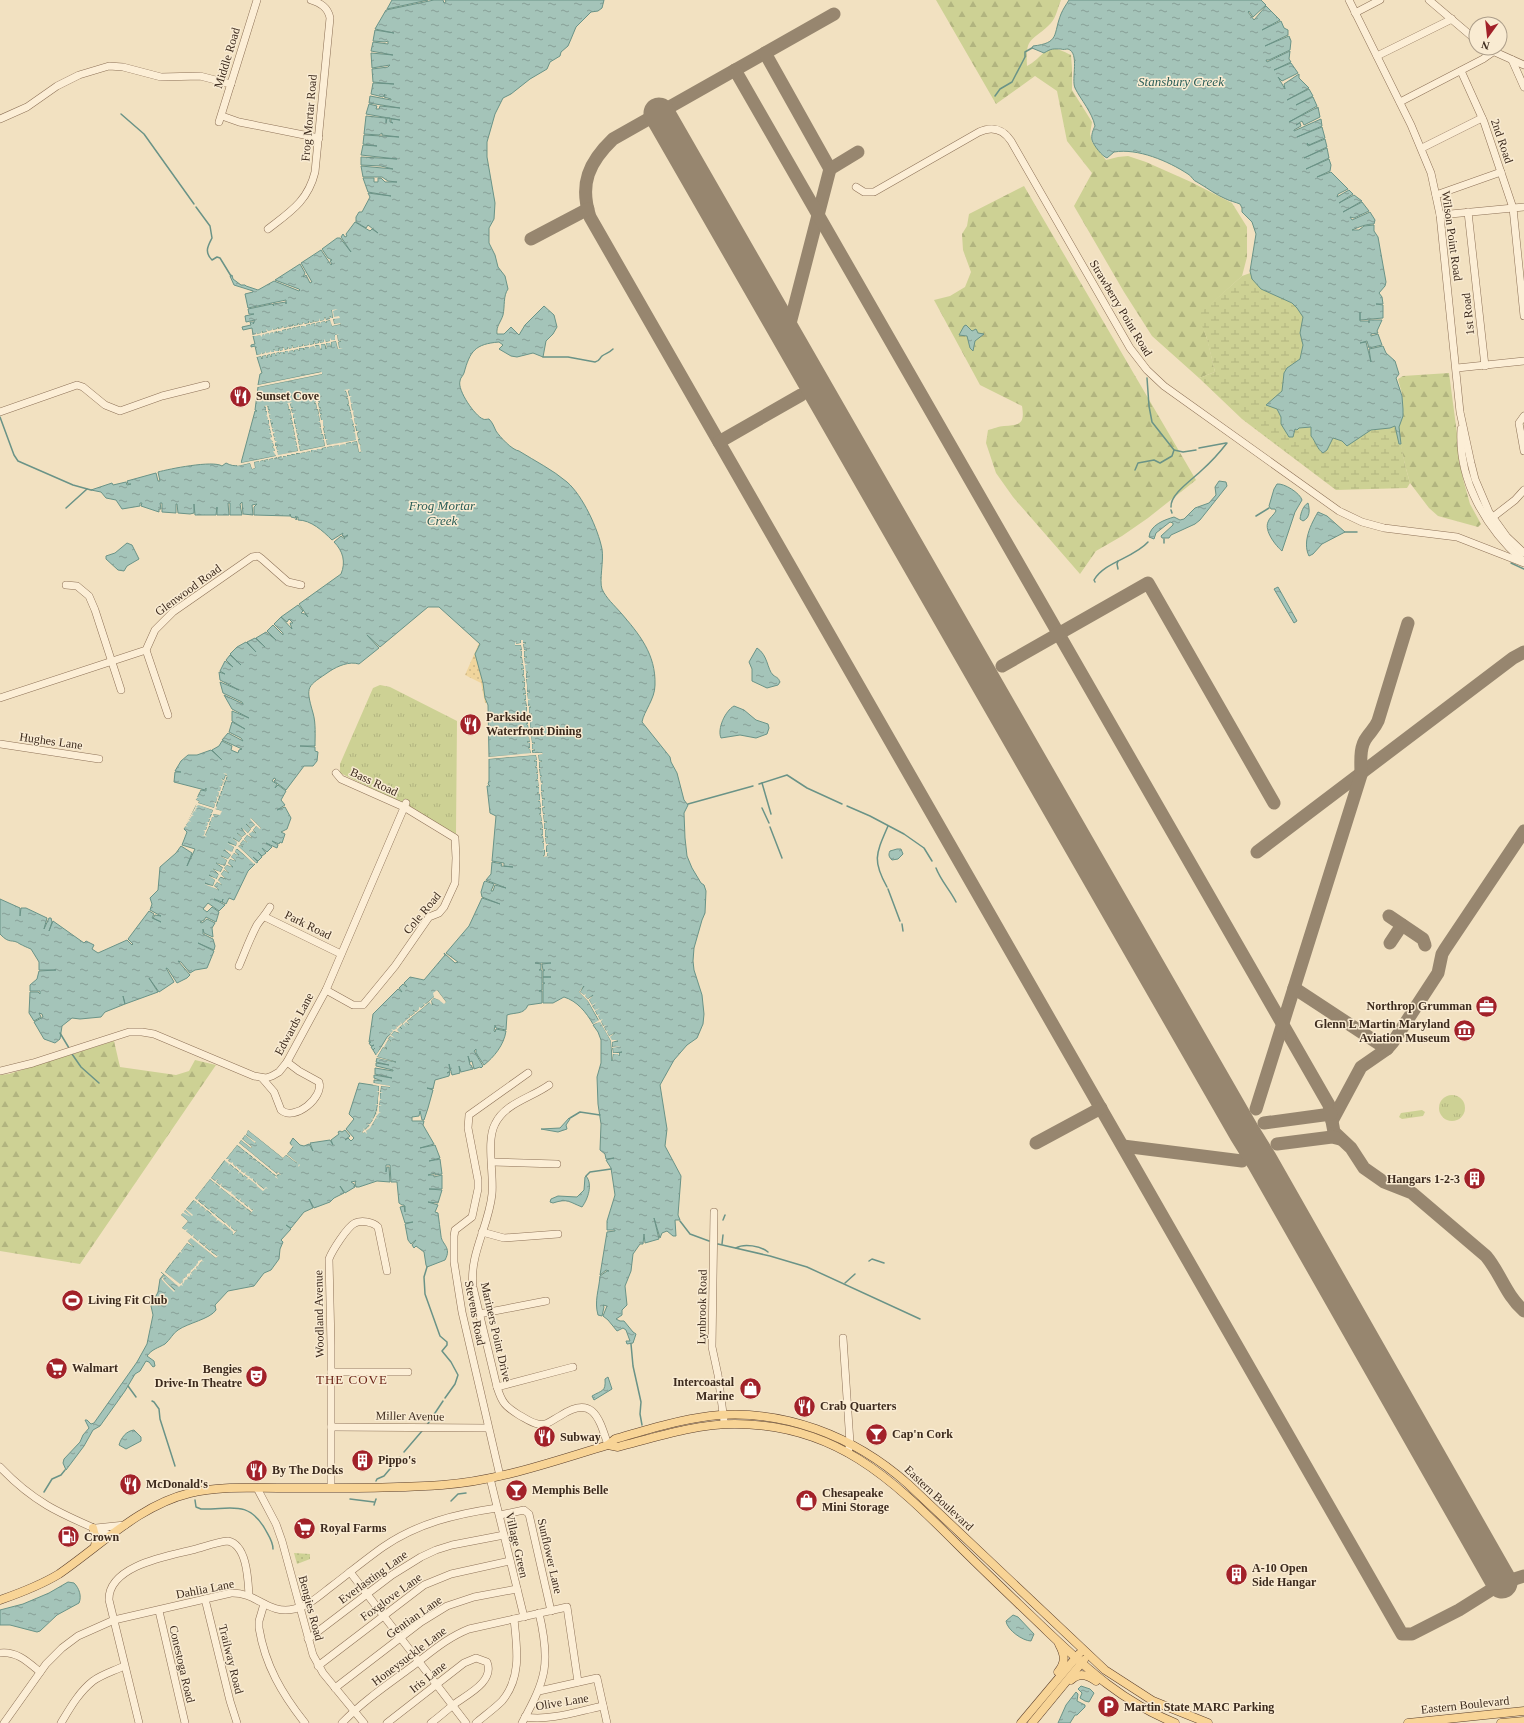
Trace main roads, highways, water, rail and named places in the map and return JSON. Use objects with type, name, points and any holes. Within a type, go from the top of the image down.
[{"type":"main road","name":"Eastern Boulevard","points":[[0,1600],[51,1579],[110,1535],[156,1507],[185,1494],[213,1489],[443,1485],[500,1476],[608,1445],[615,1439],[698,1418],[760,1416],[793,1422],[823,1431],[850,1443],[876,1459],[908,1484],[1105,1670],[1140,1694],[1164,1706],[1208,1723]]},
{"type":"main road","name":"Eastern Boulevard","points":[[608,1445],[618,1447],[681,1430],[724,1425],[747,1425],[780,1428],[811,1437],[848,1453],[873,1468],[905,1494],[1078,1660],[1109,1687],[1140,1707],[1175,1723]]},
{"type":"main road","points":[[93,1528],[96,1540],[95,1546]]},
{"type":"main road","points":[[1047,1691],[1049,1683],[1064,1663],[1064,1656],[1058,1641]]},
{"type":"main road","points":[[1021,1723],[1047,1691],[1085,1652]]},
{"type":"main road","points":[[1032,1723],[1078,1660]]},
{"type":"main road","points":[[1042,1710],[1049,1707],[1077,1675],[1085,1675],[1101,1686],[1109,1687]]},
{"type":"main road","name":"Eastern Boulevard","points":[[1408,1723],[1524,1711]]},
{"type":"main road","name":"Eastern Boulevard","points":[[1501,1723],[1524,1721]]},
{"type":"water","points":[[392,0],[428,0],[387,9]]},
{"type":"water","name":"Frog Mortar Creek","points":[[434,0],[443,0],[444,3],[446,2],[445,0],[604,0],[602,8],[598,11],[591,12],[576,27],[568,46],[561,52],[560,56],[550,62],[547,69],[503,98],[495,114],[487,142],[487,157],[495,203],[494,219],[489,228],[489,243],[495,255],[498,267],[505,276],[508,289],[506,292],[503,315],[498,326],[497,334],[504,334],[511,327],[519,335],[525,325],[544,306],[554,315],[557,327],[546,341],[543,357],[533,353],[517,357],[511,356],[499,349],[503,345],[499,342],[479,347],[471,354],[460,380],[460,385],[467,402],[480,417],[489,419],[503,440],[516,450],[567,482],[579,496],[589,513],[602,549],[602,589],[640,637],[653,664],[655,674],[655,690],[642,722],[670,757],[677,773],[684,800],[688,805],[684,813],[687,856],[692,868],[701,883],[704,885],[706,891],[705,913],[694,948],[693,961],[694,970],[702,995],[704,1014],[703,1024],[697,1038],[687,1045],[674,1060],[660,1085],[667,1129],[665,1146],[681,1176],[678,1215],[680,1220],[675,1220],[676,1236],[673,1236],[667,1231],[662,1233],[660,1238],[654,1218],[659,1239],[645,1243],[644,1234],[643,1244],[640,1244],[633,1254],[631,1271],[625,1286],[627,1305],[622,1310],[622,1315],[616,1319],[624,1321],[636,1334],[633,1343],[627,1344],[626,1341],[630,1341],[626,1330],[623,1328],[617,1331],[603,1316],[607,1306],[603,1305],[602,1316],[598,1315],[597,1310],[600,1276],[609,1271],[606,1270],[600,1275],[607,1232],[615,1231],[607,1230],[607,1221],[615,1195],[611,1168],[606,1160],[614,1158],[606,1159],[605,1154],[600,1150],[601,1124],[598,1104],[597,1077],[601,1063],[601,1040],[593,1025],[600,1021],[611,1041],[612,1061],[613,1054],[622,1052],[613,1053],[612,1042],[618,1041],[612,1041],[609,1037],[615,1033],[609,1036],[589,1000],[593,995],[588,999],[580,992],[584,986],[579,992],[588,1001],[599,1021],[593,1024],[581,1008],[569,999],[564,997],[553,1003],[543,1003],[543,984],[545,983],[543,983],[543,971],[545,970],[543,970],[542,964],[551,963],[535,963],[541,964],[541,969],[539,970],[542,970],[542,990],[539,991],[542,991],[542,1003],[528,1005],[522,1012],[507,1015],[506,1030],[496,1028],[495,1025],[494,1031],[495,1032],[496,1029],[506,1031],[505,1036],[498,1050],[484,1065],[476,1053],[476,1049],[474,1051],[483,1066],[481,1068],[474,1069],[472,1061],[470,1062],[468,1056],[470,1065],[473,1069],[461,1072],[459,1066],[460,1073],[452,1075],[449,1064],[450,1071],[447,1073],[450,1072],[449,1076],[435,1080],[433,1089],[427,1088],[433,1090],[424,1120],[422,1120],[420,1111],[419,1116],[412,1117],[412,1121],[424,1121],[423,1125],[434,1144],[420,1148],[435,1145],[440,1158],[429,1161],[440,1159],[442,1174],[435,1175],[435,1173],[428,1175],[434,1175],[434,1177],[442,1175],[442,1189],[429,1189],[442,1190],[438,1203],[428,1202],[438,1205],[435,1212],[438,1213],[441,1236],[447,1249],[447,1256],[445,1260],[427,1267],[424,1252],[416,1246],[414,1248],[412,1245],[416,1240],[411,1244],[408,1240],[405,1224],[413,1222],[405,1223],[400,1207],[404,1205],[399,1203],[397,1182],[391,1182],[390,1165],[386,1165],[386,1172],[387,1167],[389,1167],[390,1182],[377,1181],[356,1187],[356,1181],[351,1182],[355,1187],[345,1193],[340,1186],[344,1193],[334,1198],[330,1202],[314,1208],[309,1199],[313,1208],[304,1212],[291,1228],[286,1225],[291,1229],[281,1240],[283,1242],[280,1249],[279,1259],[271,1270],[264,1273],[254,1286],[228,1291],[215,1305],[216,1310],[213,1313],[178,1330],[165,1344],[151,1352],[147,1356],[154,1361],[155,1366],[153,1367],[146,1361],[140,1371],[135,1374],[100,1426],[93,1430],[84,1446],[66,1470],[63,1463],[64,1459],[80,1442],[83,1435],[89,1428],[85,1420],[91,1424],[94,1423],[137,1362],[147,1344],[153,1315],[151,1306],[158,1292],[160,1279],[164,1274],[179,1286],[180,1285],[165,1272],[187,1243],[194,1247],[188,1241],[191,1237],[216,1258],[217,1256],[205,1247],[206,1245],[204,1246],[182,1228],[188,1221],[181,1215],[185,1210],[192,1215],[186,1209],[194,1200],[234,1232],[233,1235],[237,1230],[235,1231],[195,1198],[210,1179],[251,1212],[250,1214],[253,1209],[252,1210],[211,1178],[225,1160],[243,1175],[243,1177],[244,1175],[264,1189],[226,1159],[237,1145],[276,1176],[280,1174],[277,1174],[239,1143],[241,1140],[251,1148],[252,1147],[242,1139],[245,1135],[256,1143],[246,1134],[248,1130],[283,1158],[286,1155],[297,1163],[287,1154],[293,1147],[290,1143],[293,1138],[300,1145],[304,1146],[309,1144],[313,1151],[310,1143],[330,1140],[333,1145],[331,1140],[339,1134],[338,1132],[340,1131],[342,1132],[345,1130],[350,1136],[345,1140],[348,1138],[351,1141],[354,1138],[346,1129],[354,1119],[349,1114],[359,1083],[379,1086],[374,1117],[362,1132],[363,1133],[373,1123],[378,1112],[381,1086],[390,1087],[374,1083],[374,1080],[382,1081],[374,1078],[374,1075],[392,1078],[375,1074],[375,1068],[393,1071],[376,1066],[376,1063],[389,1065],[376,1062],[377,1058],[396,1062],[377,1057],[383,1047],[388,1040],[391,1041],[388,1039],[394,1031],[399,1033],[396,1030],[406,1021],[409,1025],[407,1021],[430,1002],[433,1005],[431,1001],[434,998],[446,1002],[437,990],[434,997],[416,1012],[413,1010],[415,1013],[411,1016],[409,1014],[410,1017],[387,1037],[376,1055],[371,1047],[374,1045],[371,1046],[369,1043],[371,1042],[369,1042],[373,1014],[398,989],[402,992],[399,988],[403,984],[407,987],[404,983],[410,977],[424,980],[445,955],[444,953],[455,963],[458,962],[446,953],[469,926],[482,898],[500,904],[482,897],[481,892],[484,882],[494,884],[491,891],[493,891],[495,885],[506,888],[486,880],[491,874],[492,862],[502,864],[501,866],[513,867],[504,866],[504,863],[492,861],[496,816],[490,813],[487,786],[490,786],[488,784],[489,759],[536,755],[537,760],[534,761],[537,761],[537,766],[535,767],[537,767],[538,773],[536,773],[538,774],[538,779],[536,780],[539,780],[539,786],[536,787],[539,787],[540,793],[537,793],[540,794],[540,800],[538,801],[540,801],[541,807],[538,808],[541,808],[541,814],[539,814],[541,815],[542,821],[540,822],[542,822],[543,828],[540,829],[543,829],[543,835],[541,835],[543,836],[544,842],[542,842],[544,843],[545,856],[547,856],[545,838],[548,837],[545,837],[545,830],[547,829],[544,829],[543,815],[545,814],[543,814],[541,792],[544,791],[541,791],[540,777],[542,776],[540,776],[539,762],[542,761],[539,761],[538,755],[542,753],[533,753],[532,750],[532,744],[535,743],[532,743],[530,729],[533,728],[530,728],[530,722],[532,720],[530,721],[529,707],[531,707],[528,706],[527,693],[530,692],[527,692],[524,658],[527,657],[524,657],[524,651],[527,650],[524,650],[521,640],[521,643],[515,645],[521,645],[522,650],[520,650],[522,651],[523,663],[521,664],[523,664],[524,669],[521,669],[524,670],[524,675],[522,675],[524,676],[525,681],[522,682],[525,682],[527,712],[525,712],[527,713],[528,718],[525,719],[528,719],[528,724],[526,724],[528,725],[531,754],[489,757],[488,705],[475,654],[480,644],[439,607],[428,607],[380,647],[367,635],[379,648],[359,664],[351,663],[340,666],[330,671],[312,684],[309,697],[315,721],[315,746],[300,746],[315,747],[315,751],[318,752],[317,761],[313,766],[304,766],[286,790],[274,781],[276,779],[274,778],[272,781],[277,784],[275,788],[278,785],[286,791],[281,800],[285,805],[277,810],[285,807],[291,818],[287,829],[281,832],[285,834],[282,843],[280,842],[279,844],[272,841],[278,845],[277,848],[266,843],[272,847],[267,852],[262,848],[266,853],[262,856],[258,852],[262,857],[258,861],[253,857],[258,862],[256,863],[238,846],[240,845],[243,847],[240,844],[243,840],[247,842],[244,839],[247,835],[252,838],[249,834],[251,831],[256,833],[253,830],[256,826],[261,828],[251,818],[255,825],[251,828],[246,824],[251,829],[248,833],[241,828],[246,834],[242,837],[237,833],[242,838],[239,842],[233,838],[238,842],[236,846],[228,842],[234,847],[232,853],[224,850],[231,855],[228,859],[221,856],[227,860],[225,866],[216,863],[223,868],[220,872],[213,869],[219,875],[216,879],[209,875],[215,880],[213,886],[205,883],[219,890],[214,886],[217,882],[222,885],[218,881],[220,877],[226,879],[221,874],[224,870],[229,873],[224,868],[227,865],[233,867],[228,863],[230,859],[236,861],[231,857],[233,853],[239,855],[235,852],[235,849],[255,864],[248,871],[234,900],[229,898],[226,904],[214,899],[225,905],[219,911],[208,903],[203,909],[207,912],[212,907],[219,912],[216,922],[206,917],[200,922],[202,923],[207,919],[215,923],[212,928],[213,937],[204,933],[203,929],[203,934],[213,939],[215,946],[214,950],[198,943],[214,951],[207,968],[195,970],[190,973],[181,962],[178,961],[190,975],[187,978],[177,983],[166,968],[174,982],[159,992],[149,978],[158,992],[105,1012],[101,1017],[80,1019],[72,1018],[62,1026],[60,1039],[55,1043],[44,1039],[34,1022],[43,1017],[42,1014],[39,1013],[41,1017],[34,1021],[29,1013],[30,992],[38,992],[40,994],[40,991],[30,991],[30,985],[37,979],[39,971],[56,970],[39,970],[39,962],[31,949],[15,941],[6,939],[0,934],[0,899],[20,908],[20,916],[21,908],[26,908],[47,918],[44,929],[49,918],[51,918],[52,922],[49,931],[53,921],[84,943],[86,941],[94,945],[92,949],[98,953],[127,940],[132,945],[133,944],[128,939],[149,911],[154,914],[152,918],[161,922],[153,918],[155,915],[161,916],[150,910],[152,904],[150,898],[158,890],[160,867],[176,853],[181,846],[192,853],[187,866],[195,849],[182,845],[187,832],[184,829],[197,804],[213,810],[204,836],[205,835],[209,826],[210,827],[209,825],[213,814],[219,815],[221,811],[215,809],[227,777],[226,774],[214,808],[198,803],[199,801],[196,800],[201,790],[206,791],[206,788],[205,790],[174,782],[175,772],[181,772],[175,771],[181,761],[188,755],[197,755],[211,750],[222,760],[212,750],[219,746],[222,741],[232,746],[231,750],[238,753],[239,750],[242,749],[222,740],[228,733],[243,741],[241,738],[229,732],[232,722],[245,729],[232,721],[232,711],[249,718],[232,709],[224,695],[243,704],[242,702],[223,693],[220,682],[239,690],[220,680],[219,672],[225,674],[220,671],[225,661],[233,667],[226,660],[230,655],[241,665],[230,654],[237,647],[246,642],[256,652],[247,642],[255,638],[265,647],[256,638],[266,632],[276,640],[267,631],[273,625],[283,635],[283,633],[274,624],[281,617],[298,605],[303,611],[301,613],[308,617],[299,604],[341,574],[343,570],[343,557],[340,549],[334,542],[341,536],[345,539],[344,538],[348,535],[344,537],[342,535],[343,533],[332,540],[325,533],[308,522],[298,520],[298,517],[296,520],[296,516],[295,518],[291,517],[290,514],[290,516],[254,515],[254,507],[257,504],[252,505],[253,515],[243,514],[242,502],[240,504],[242,515],[230,515],[230,503],[228,503],[229,515],[217,515],[217,507],[216,515],[195,515],[194,504],[194,513],[190,514],[178,513],[177,504],[176,513],[162,512],[162,503],[160,503],[161,509],[159,509],[159,512],[141,506],[142,503],[140,503],[140,506],[122,509],[116,500],[106,498],[101,492],[91,490],[112,483],[113,485],[126,482],[127,485],[131,484],[128,484],[127,481],[156,473],[158,481],[160,481],[158,472],[191,466],[217,464],[222,466],[226,463],[238,466],[250,463],[252,469],[255,468],[254,462],[311,452],[311,450],[321,448],[322,450],[322,448],[357,441],[359,452],[361,452],[348,390],[345,391],[349,404],[347,405],[349,405],[354,425],[352,425],[354,426],[357,440],[327,446],[320,415],[322,414],[320,414],[319,409],[321,408],[319,408],[318,403],[320,402],[318,402],[317,397],[319,396],[315,397],[316,402],[314,403],[316,403],[316,409],[318,409],[321,434],[323,434],[325,446],[300,451],[298,441],[300,440],[298,440],[296,424],[291,409],[293,408],[291,408],[290,403],[288,404],[288,409],[290,409],[292,419],[290,419],[292,420],[298,451],[277,456],[276,447],[278,446],[275,446],[268,411],[270,410],[268,410],[268,406],[264,407],[266,407],[265,411],[267,411],[269,429],[276,456],[241,463],[255,411],[257,411],[255,410],[258,387],[322,374],[321,372],[258,385],[260,374],[262,373],[257,357],[261,356],[262,359],[262,356],[266,355],[267,358],[267,355],[270,354],[271,357],[271,354],[279,352],[280,354],[280,352],[284,351],[284,354],[285,351],[293,350],[294,352],[294,350],[298,349],[299,351],[299,348],[320,345],[321,350],[320,344],[325,344],[326,349],[326,343],[330,342],[331,347],[331,342],[336,341],[338,349],[338,342],[341,341],[338,341],[337,335],[335,335],[336,340],[320,343],[319,340],[319,343],[315,344],[314,341],[314,344],[304,346],[303,344],[303,346],[289,349],[288,347],[288,349],[280,351],[279,348],[279,351],[257,355],[255,346],[251,347],[251,345],[255,344],[253,336],[277,331],[277,333],[278,331],[325,321],[326,323],[326,321],[331,320],[332,326],[341,324],[334,324],[332,310],[333,318],[330,319],[315,322],[313,320],[314,322],[299,325],[298,323],[298,325],[294,326],[293,324],[293,326],[278,329],[278,327],[277,329],[253,335],[252,328],[243,330],[242,327],[251,325],[250,322],[254,322],[255,320],[246,322],[245,316],[254,314],[249,314],[248,309],[272,304],[274,306],[273,304],[286,302],[286,300],[248,308],[245,294],[253,291],[234,285],[230,276],[232,275],[233,279],[241,285],[258,290],[274,281],[299,291],[299,289],[275,280],[300,264],[305,273],[303,277],[306,275],[310,283],[312,282],[301,263],[321,250],[331,265],[332,264],[330,261],[332,260],[328,258],[322,249],[337,238],[340,238],[351,252],[341,237],[343,234],[345,237],[347,236],[346,234],[355,222],[370,231],[372,229],[378,233],[368,225],[366,228],[356,222],[356,217],[359,212],[362,212],[370,197],[368,193],[391,196],[368,192],[363,178],[374,178],[374,182],[378,182],[378,178],[381,178],[385,182],[397,182],[388,181],[382,177],[363,177],[361,166],[393,169],[381,166],[361,165],[361,157],[397,159],[361,155],[363,145],[377,146],[363,144],[364,135],[399,137],[382,135],[382,133],[379,135],[364,134],[366,116],[386,118],[386,123],[387,118],[389,118],[366,114],[369,104],[377,106],[376,109],[379,109],[380,106],[400,108],[369,103],[370,96],[391,100],[384,97],[385,94],[383,97],[371,94],[373,83],[394,84],[373,82],[372,69],[388,67],[390,65],[372,68],[371,53],[393,55],[371,51],[373,42],[388,44],[388,41],[373,41],[375,30],[394,33],[375,29],[386,10]],"holes":[[[281,617],[287,622],[289,619],[293,623],[290,623],[292,629]]]},
{"type":"water","name":"Stansbury Creek","points":[[1069,0],[1261,0],[1266,5],[1253,17],[1249,11],[1248,12],[1254,20],[1266,6],[1280,20],[1262,30],[1281,21],[1284,28],[1288,30],[1288,35],[1265,46],[1289,36],[1291,41],[1290,50],[1266,60],[1267,62],[1290,51],[1289,59],[1291,62],[1274,70],[1291,63],[1298,73],[1282,81],[1278,77],[1285,89],[1284,84],[1299,74],[1299,78],[1309,88],[1287,100],[1309,89],[1313,96],[1296,105],[1313,97],[1317,106],[1289,122],[1318,107],[1320,117],[1304,125],[1302,121],[1296,125],[1300,123],[1301,126],[1294,131],[1321,119],[1322,126],[1297,137],[1322,127],[1325,138],[1309,145],[1307,143],[1308,146],[1325,139],[1327,147],[1304,158],[1327,148],[1329,158],[1306,169],[1329,159],[1331,165],[1330,171],[1317,177],[1331,172],[1348,189],[1338,194],[1337,197],[1349,190],[1353,194],[1339,203],[1354,195],[1362,201],[1343,212],[1362,202],[1369,211],[1354,218],[1350,217],[1352,220],[1370,212],[1375,220],[1374,224],[1365,225],[1352,230],[1359,230],[1364,226],[1374,225],[1374,231],[1378,237],[1386,282],[1385,286],[1379,293],[1382,297],[1383,304],[1376,304],[1383,305],[1383,318],[1360,321],[1382,320],[1377,331],[1378,333],[1371,334],[1371,336],[1378,334],[1382,345],[1369,348],[1367,341],[1360,343],[1366,342],[1371,362],[1369,349],[1383,346],[1386,353],[1395,361],[1399,374],[1396,378],[1402,396],[1403,409],[1403,416],[1399,427],[1401,444],[1399,444],[1395,426],[1371,430],[1347,446],[1342,441],[1333,438],[1327,450],[1323,453],[1319,450],[1311,436],[1311,427],[1299,428],[1297,430],[1295,429],[1293,437],[1289,437],[1281,424],[1281,417],[1277,409],[1266,405],[1282,391],[1284,373],[1287,368],[1300,359],[1303,345],[1300,333],[1303,317],[1292,303],[1261,289],[1252,279],[1250,271],[1256,234],[1252,222],[1242,212],[1240,204],[1219,195],[1193,180],[1188,174],[1162,160],[1143,154],[1123,151],[1114,152],[1107,158],[1096,148],[1092,138],[1092,133],[1095,126],[1094,121],[1074,84],[1074,56],[1072,51],[1068,49],[1054,49],[1044,53],[1032,48],[1033,46],[1042,45],[1052,40],[1062,12]]},
{"type":"water","points":[[966,325],[972,331],[976,329],[978,333],[984,334],[975,341],[973,351],[970,348],[967,336],[959,335]]},
{"type":"water","points":[[1219,481],[1226,482],[1227,486],[1200,520],[1195,524],[1171,535],[1169,538],[1162,538],[1161,536],[1173,525],[1173,523],[1170,522],[1156,533],[1154,539],[1149,537],[1152,529],[1158,524],[1174,517],[1180,520],[1184,519],[1195,508],[1209,503],[1216,495],[1215,487]]},
{"type":"water","points":[[1277,484],[1284,485],[1291,489],[1301,497],[1302,500],[1295,512],[1282,551],[1271,538],[1267,526],[1276,511],[1275,509],[1271,509],[1269,506]]},
{"type":"water","points":[[1308,503],[1309,514],[1303,521],[1300,519],[1301,514]]},
{"type":"water","points":[[1318,512],[1327,516],[1345,532],[1322,544],[1313,554],[1309,556],[1306,545],[1308,533]]},
{"type":"water","points":[[127,543],[132,545],[139,559],[127,566],[124,571],[118,570],[106,559],[106,556],[115,553]]},
{"type":"water","points":[[1278,587],[1297,621],[1294,623],[1274,589]]},
{"type":"water","points":[[757,648],[763,654],[773,675],[778,678],[780,682],[778,685],[767,688],[752,681],[752,669],[749,662]]},
{"type":"water","points":[[734,706],[744,710],[756,720],[768,724],[769,728],[767,734],[756,738],[740,735],[721,738],[720,730],[723,720]]},
{"type":"water","points":[[901,849],[903,854],[898,859],[892,860],[889,856],[890,851]]},
{"type":"water","points":[[569,1118],[570,1119],[566,1125],[567,1129],[558,1132],[541,1129],[560,1128]]},
{"type":"water","points":[[586,1176],[589,1183],[589,1192],[582,1207],[565,1201],[550,1202],[551,1199],[558,1196],[577,1197],[584,1190]]},
{"type":"water","points":[[608,1377],[612,1389],[594,1400],[592,1396],[604,1389],[605,1379]]},
{"type":"water","points":[[134,1430],[141,1437],[141,1441],[126,1449],[119,1445],[124,1435]]},
{"type":"water","points":[[68,1582],[74,1583],[80,1592],[79,1603],[57,1615],[40,1631],[37,1632],[10,1625],[0,1625],[0,1610],[23,1604],[49,1593]]},
{"type":"water","points":[[1013,1615],[1018,1617],[1034,1634],[1031,1641],[1020,1637],[1009,1628],[1006,1621]]},
{"type":"water","points":[[1081,1686],[1090,1689],[1094,1693],[1089,1702],[1080,1698],[1082,1693],[1078,1689]]},
{"type":"water","points":[[1076,1692],[1078,1694],[1077,1701],[1085,1705],[1085,1707],[1077,1715],[1075,1715],[1070,1723],[1058,1723],[1066,1705]]},
{"type":"waterway","points":[[995,96],[1000,89],[1012,82],[1025,57],[1025,52],[1032,48]]},
{"type":"waterway","name":"Frog Mortar Creek","points":[[121,114],[144,134],[194,204]]},
{"type":"waterway","name":"Frog Mortar Creek","points":[[196,207],[210,226],[212,238],[208,246],[208,254],[212,260],[217,257],[220,258],[231,276]]},
{"type":"waterway","name":"Frog Mortar Creek","points":[[543,357],[568,357],[595,362],[613,349]]},
{"type":"waterway","points":[[1147,378],[1152,422],[1174,450],[1183,452],[1196,450]]},
{"type":"waterway","points":[[0,417],[14,455],[18,461],[73,485],[91,490]]},
{"type":"waterway","points":[[1199,448],[1226,443]]},
{"type":"waterway","points":[[1171,507],[1174,497],[1178,492],[1209,464],[1227,443]]},
{"type":"waterway","points":[[1135,470],[1138,463],[1154,460],[1160,463],[1172,456],[1174,450]]},
{"type":"waterway","points":[[66,508],[87,489]]},
{"type":"waterway","points":[[1256,516],[1269,508]]},
{"type":"waterway","points":[[1345,532],[1357,532]]},
{"type":"waterway","points":[[1095,582],[1094,580],[1105,569],[1135,552],[1148,542]]},
{"type":"waterway","points":[[1118,561],[1118,569]]},
{"type":"waterway","points":[[1511,563],[1524,569]]},
{"type":"waterway","points":[[759,784],[787,775],[807,788],[842,804]]},
{"type":"waterway","points":[[762,783],[771,814]]},
{"type":"waterway","points":[[688,804],[753,786]]},
{"type":"waterway","points":[[847,806],[904,834],[924,848],[932,861]]},
{"type":"waterway","points":[[762,808],[769,823]]},
{"type":"waterway","points":[[887,887],[879,870],[877,857],[878,850],[888,826]]},
{"type":"waterway","points":[[770,827],[782,858]]},
{"type":"waterway","points":[[936,868],[956,902]]},
{"type":"waterway","points":[[888,889],[900,921]]},
{"type":"waterway","points":[[902,924],[903,931]]},
{"type":"waterway","points":[[60,1033],[69,1048]]},
{"type":"waterway","points":[[72,1054],[81,1067],[99,1083]]},
{"type":"waterway","points":[[570,1118],[580,1112],[600,1115]]},
{"type":"waterway","points":[[586,1176],[590,1172],[611,1169]]},
{"type":"waterway","points":[[723,1220],[725,1215]]},
{"type":"waterway","name":"Frog Mortar Creek","points":[[680,1221],[690,1234],[709,1241]]},
{"type":"waterway","points":[[722,1244],[723,1235]]},
{"type":"waterway","points":[[718,1244],[770,1256],[807,1267],[920,1319]]},
{"type":"waterway","points":[[736,1248],[739,1246],[752,1246],[761,1248],[768,1252]]},
{"type":"waterway","points":[[869,1261],[872,1259],[884,1263]]},
{"type":"waterway","points":[[427,1267],[424,1277],[425,1294],[440,1336],[447,1342],[447,1345],[442,1351],[451,1362],[458,1375],[455,1384],[445,1398]]},
{"type":"waterway","points":[[845,1283],[855,1274]]},
{"type":"waterway","name":"Frog Mortar Creek","points":[[631,1344],[633,1366],[641,1402],[640,1414],[642,1425]]},
{"type":"waterway","points":[[128,1386],[136,1397]]},
{"type":"waterway","points":[[152,1401],[159,1409],[160,1419],[175,1466]]},
{"type":"waterway","points":[[427,1425],[443,1401]]},
{"type":"waterway","points":[[404,1452],[422,1431]]},
{"type":"waterway","points":[[376,1481],[384,1476],[400,1457]]},
{"type":"waterway","name":"Frog Mortar Creek","points":[[44,1492],[52,1479],[61,1475],[65,1470]]},
{"type":"waterway","points":[[451,1501],[458,1494],[466,1493]]},
{"type":"waterway","points":[[350,1499],[374,1502]]},
{"type":"waterway","points":[[374,1505],[376,1499]]},
{"type":"waterway","points":[[195,1500],[196,1507],[201,1509],[237,1508],[252,1513],[265,1529],[273,1549]]},
{"type":"place","name":"Sunset Cove","points":[[240,396]]},
{"type":"place","name":"Parkside Waterfront Dining","points":[[471,724]]},
{"type":"place","name":"Northrop Grumman","points":[[1487,1006]]},
{"type":"place","name":"Glenn L Martin Maryland Aviation Museum","points":[[1465,1031]]},
{"type":"place","name":"Hangars 1-2-3","points":[[1475,1179]]},
{"type":"place","name":"Living Fit Club","points":[[72,1300]]},
{"type":"place","name":"Walmart","points":[[56,1368]]},
{"type":"place","name":"Bengies Drive-In Theatre","points":[[257,1376]]},
{"type":"place","name":"Intercoastal Marine","points":[[750,1389]]},
{"type":"place","name":"Crab Quarters","points":[[805,1406]]},
{"type":"place","name":"Cap'n Cork","points":[[876,1434]]},
{"type":"place","name":"Subway","points":[[544,1437]]},
{"type":"place","name":"Pippo's","points":[[362,1460]]},
{"type":"place","name":"By The Docks","points":[[257,1470]]},
{"type":"place","name":"McDonald's","points":[[130,1484]]},
{"type":"place","name":"Memphis Belle","points":[[517,1490]]},
{"type":"place","name":"Chesapeake Mini Storage","points":[[806,1500]]},
{"type":"place","name":"Royal Farms","points":[[305,1528]]},
{"type":"place","name":"Crown","points":[[69,1537]]},
{"type":"place","name":"A-10 Open Side Hangar","points":[[1237,1575]]},
{"type":"place","name":"Martin State MARC Parking","points":[[1109,1707]]},
{"type":"district","name":"THE COVE","points":[[352,1379]]}]
